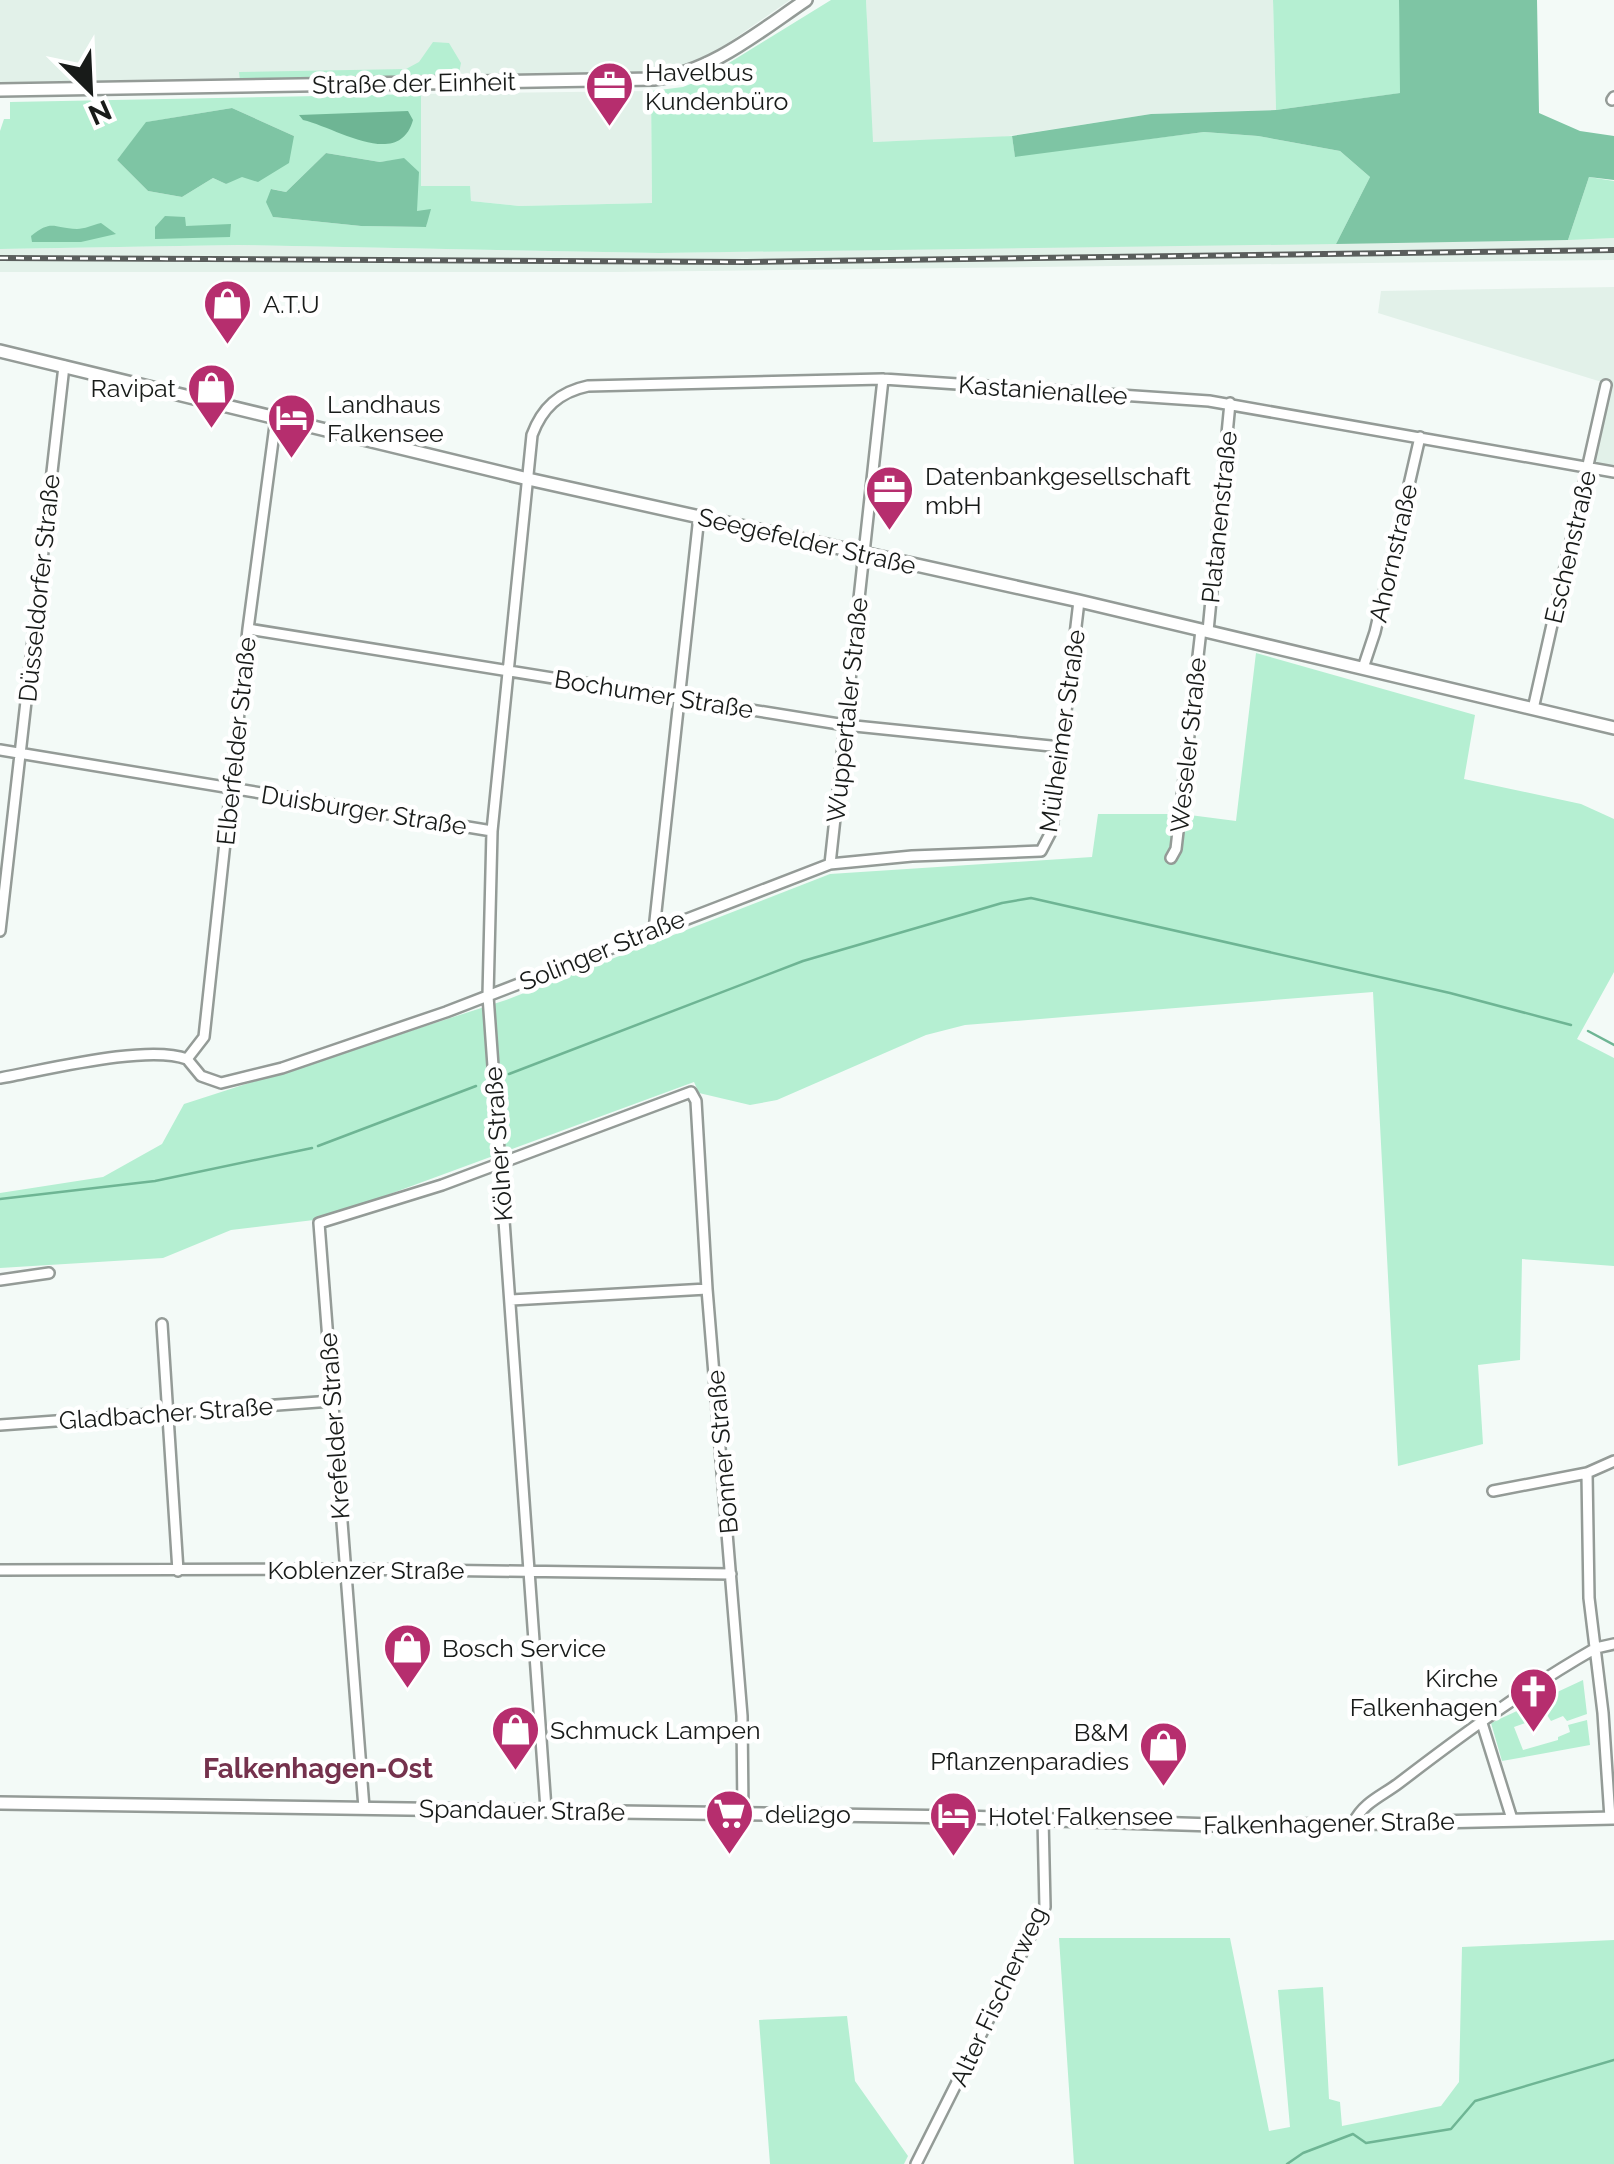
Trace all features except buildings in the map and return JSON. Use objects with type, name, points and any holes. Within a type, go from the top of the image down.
[{"type":"street","name":"Straße der Einheit","points":[[0,90],[654,79],[680,74],[714,60],[787,5],[806,0]]},
{"type":"street","name":"Seegefelder Straße","points":[[0,351],[528,479],[1080,601],[1614,728]]},
{"type":"street","name":"Düsseldorfer Straße","points":[[0,930],[64,366]]},
{"type":"street","name":"Kastanienallee","points":[[528,479],[537,422],[547,407],[574,389],[883,379],[1230,403],[1614,472]]},
{"type":"street","name":"Wuppertaler Straße","points":[[830,864],[883,379]]},
{"type":"street","name":"Eschenstraße","points":[[1533,709],[1606,386]]},
{"type":"street","name":"Platanenstraße","points":[[1204,631],[1230,403]]},
{"type":"street","name":"Elberfelder Straße","points":[[188,1058],[204,1037],[248,629],[276,418]]},
{"type":"street","name":"Ahornstraße","points":[[1363,668],[1375,632],[1420,437]]},
{"type":"street","name":"Kölner Straße","points":[[528,479],[492,830],[488,996],[546,1809]]},
{"type":"street","points":[[654,930],[698,516]]},
{"type":"street","name":"Mülheimer Straße","points":[[1033,853],[1042,851],[1052,830],[1080,601]]},
{"type":"street","name":"Bochumer Straße","points":[[248,629],[845,725],[1061,746]]},
{"type":"street","name":"Weseler Straße","points":[[1171,858],[1176,849],[1204,631]]},
{"type":"street","name":"Duisburger Straße","points":[[0,750],[492,830]]},
{"type":"street","name":"Solinger Straße","points":[[188,1058],[201,1076],[221,1083],[359,1043],[830,864],[912,856],[1033,853]]},
{"type":"street","points":[[0,1078],[145,1055],[174,1054],[188,1058]]},
{"type":"street","name":"Bonner Straße","points":[[498,1164],[691,1092],[696,1100],[707,1290],[742,1716],[743,1813]]},
{"type":"street","name":"Krefelder Straße","points":[[364,1808],[319,1222],[375,1208],[498,1164]]},
{"type":"street","points":[[0,1280],[49,1273]]},
{"type":"street","points":[[511,1300],[707,1290]]},
{"type":"street","points":[[162,1324],[178,1571]]},
{"type":"street","name":"Gladbacher Straße","points":[[0,1425],[332,1401]]},
{"type":"street","points":[[1493,1490],[1586,1473],[1614,1461]]},
{"type":"street","points":[[1586,1473],[1589,1598],[1612,1818]]},
{"type":"street","name":"Koblenzer Straße","points":[[0,1570],[732,1574]]},
{"type":"street","points":[[1354,1822],[1361,1808],[1391,1790],[1481,1720],[1596,1648],[1614,1644]]},
{"type":"street","points":[[1481,1720],[1512,1819]]},
{"type":"street","name":"Spandauer Straße","points":[[0,1803],[1044,1818]]},
{"type":"street","name":"Falkenhagener Straße","points":[[1044,1818],[1245,1826],[1612,1818]]},
{"type":"street","name":"Alter Fischerweg","points":[[916,2164],[1045,1907],[1044,1818]]},
{"type":"shaded area","points":[[0,0],[790,0],[711,55],[678,69],[641,75],[0,84]]},
{"type":"shaded area","points":[[831,0],[866,0],[873,142],[1012,136],[1015,156],[1204,132],[1258,136],[1340,151],[1370,177],[1336,244],[659,253],[238,245],[0,249],[0,131],[4,119],[10,119],[10,102],[421,94],[421,186],[470,186],[471,201],[519,206],[652,203],[651,91],[683,87],[703,79]],"holes":[[[232,108],[294,136],[226,184],[213,178],[182,197],[148,191],[117,160],[147,122]],[[326,153],[380,162],[404,159],[417,212],[429,210],[426,227],[361,226],[273,217],[272,189],[286,192]]]},
{"type":"shaded area","points":[[866,0],[1273,0],[1276,110],[1151,114],[996,138],[872,142]]},
{"type":"shaded area","points":[[1273,0],[1399,0],[1401,93],[1276,110]]},
{"type":"shaded area","points":[[1399,0],[1537,0],[1539,113],[1580,131],[1614,136],[1614,180],[1589,177],[1568,240],[1336,244],[1370,177],[1340,151],[1258,136],[1204,132],[1015,157],[1012,136],[1151,114],[1276,110],[1400,93]]},
{"type":"shaded area","points":[[433,42],[449,43],[461,63],[459,73],[452,78],[240,81],[239,72],[406,69],[419,62]]},
{"type":"shaded area","points":[[651,91],[652,203],[519,206],[471,201],[469,186],[421,186],[421,94]]},
{"type":"shaded area","points":[[232,108],[294,136],[289,163],[258,182],[242,177],[226,184],[213,178],[182,197],[148,191],[117,160],[146,122]]},
{"type":"shaded area","points":[[408,111],[413,120],[406,135],[381,144],[349,137],[299,115]]},
{"type":"shaded area","points":[[326,153],[380,162],[404,158],[419,172],[417,211],[431,209],[426,227],[361,226],[273,217],[266,202],[271,189],[286,192]]},
{"type":"shaded area","points":[[1589,177],[1614,181],[1614,238],[1568,240]]},
{"type":"shaded area","points":[[165,216],[185,217],[186,226],[231,224],[230,237],[155,239],[155,227]]},
{"type":"shaded area","points":[[101,223],[116,234],[81,242],[32,242],[31,236],[48,226],[77,229]]},
{"type":"shaded area","points":[[1614,238],[1614,260],[618,272],[0,272],[0,249],[238,245],[659,253]]},
{"type":"shaded area","points":[[1614,287],[1614,467],[1590,464],[1605,383],[1378,313],[1381,291]]},
{"type":"shaded area","points":[[1256,653],[1475,715],[1464,779],[1581,804],[1614,819],[1614,972],[1577,1039],[1614,1058],[1614,1266],[1522,1259],[1520,1360],[1478,1365],[1483,1444],[1398,1466],[1373,992],[965,1025],[926,1035],[777,1100],[750,1105],[699,1093],[694,1082],[322,1219],[231,1230],[163,1258],[0,1268],[0,1193],[103,1177],[162,1144],[184,1104],[506,1000],[830,874],[1092,857],[1098,814],[1182,814],[1236,821]]},
{"type":"shaded area","points":[[1583,1680],[1587,1714],[1567,1721],[1563,1716],[1551,1721],[1547,1715],[1514,1727],[1523,1750],[1558,1740],[1570,1732],[1568,1725],[1587,1720],[1590,1745],[1502,1761],[1491,1723]]},
{"type":"shaded area","points":[[1059,1938],[1230,1938],[1269,2131],[1290,2127],[1278,1990],[1323,1987],[1329,2099],[1340,2102],[1342,2126],[1441,2106],[1459,2082],[1462,1947],[1614,1940],[1614,2164],[1074,2164]]},
{"type":"shaded area","points":[[847,2016],[855,2081],[908,2156],[904,2164],[770,2164],[759,2020]]},
{"type":"waterway","points":[[509,1074],[803,961],[1031,898],[1450,993],[1571,1025]]},
{"type":"waterway","points":[[1588,1031],[1614,1045]]},
{"type":"waterway","points":[[318,1146],[476,1086]]},
{"type":"waterway","points":[[0,1199],[155,1181],[312,1148]]},
{"type":"waterway","points":[[1287,2164],[1303,2153],[1353,2134],[1366,2143],[1451,2129],[1475,2101],[1614,2060]]},
{"type":"railway","points":[[0,258],[746,262],[1614,250]]},
{"type":"place","name":"Havelbus Kundenbüro","points":[[610,128]]},
{"type":"place","name":"A.T.U","points":[[228,346]]},
{"type":"place","name":"Ravipat","points":[[211,430]]},
{"type":"place","name":"Landhaus Falkensee","points":[[292,460]]},
{"type":"place","name":"Datenbankgesellschaft mbH","points":[[890,532]]},
{"type":"place","name":"Bosch Service","points":[[407,1690]]},
{"type":"place","name":"Kirche Falkenhagen","points":[[1533,1734]]},
{"type":"place","name":"Schmuck Lampen","points":[[515,1772]]},
{"type":"place","name":"B&M Pflanzenparadies","points":[[1164,1788]]},
{"type":"place","name":"deli2go","points":[[730,1856]]},
{"type":"place","name":"Hotel Falkensee","points":[[953,1858]]},
{"type":"district","name":"Falkenhagen-Ost","points":[[318,1768]]}]
